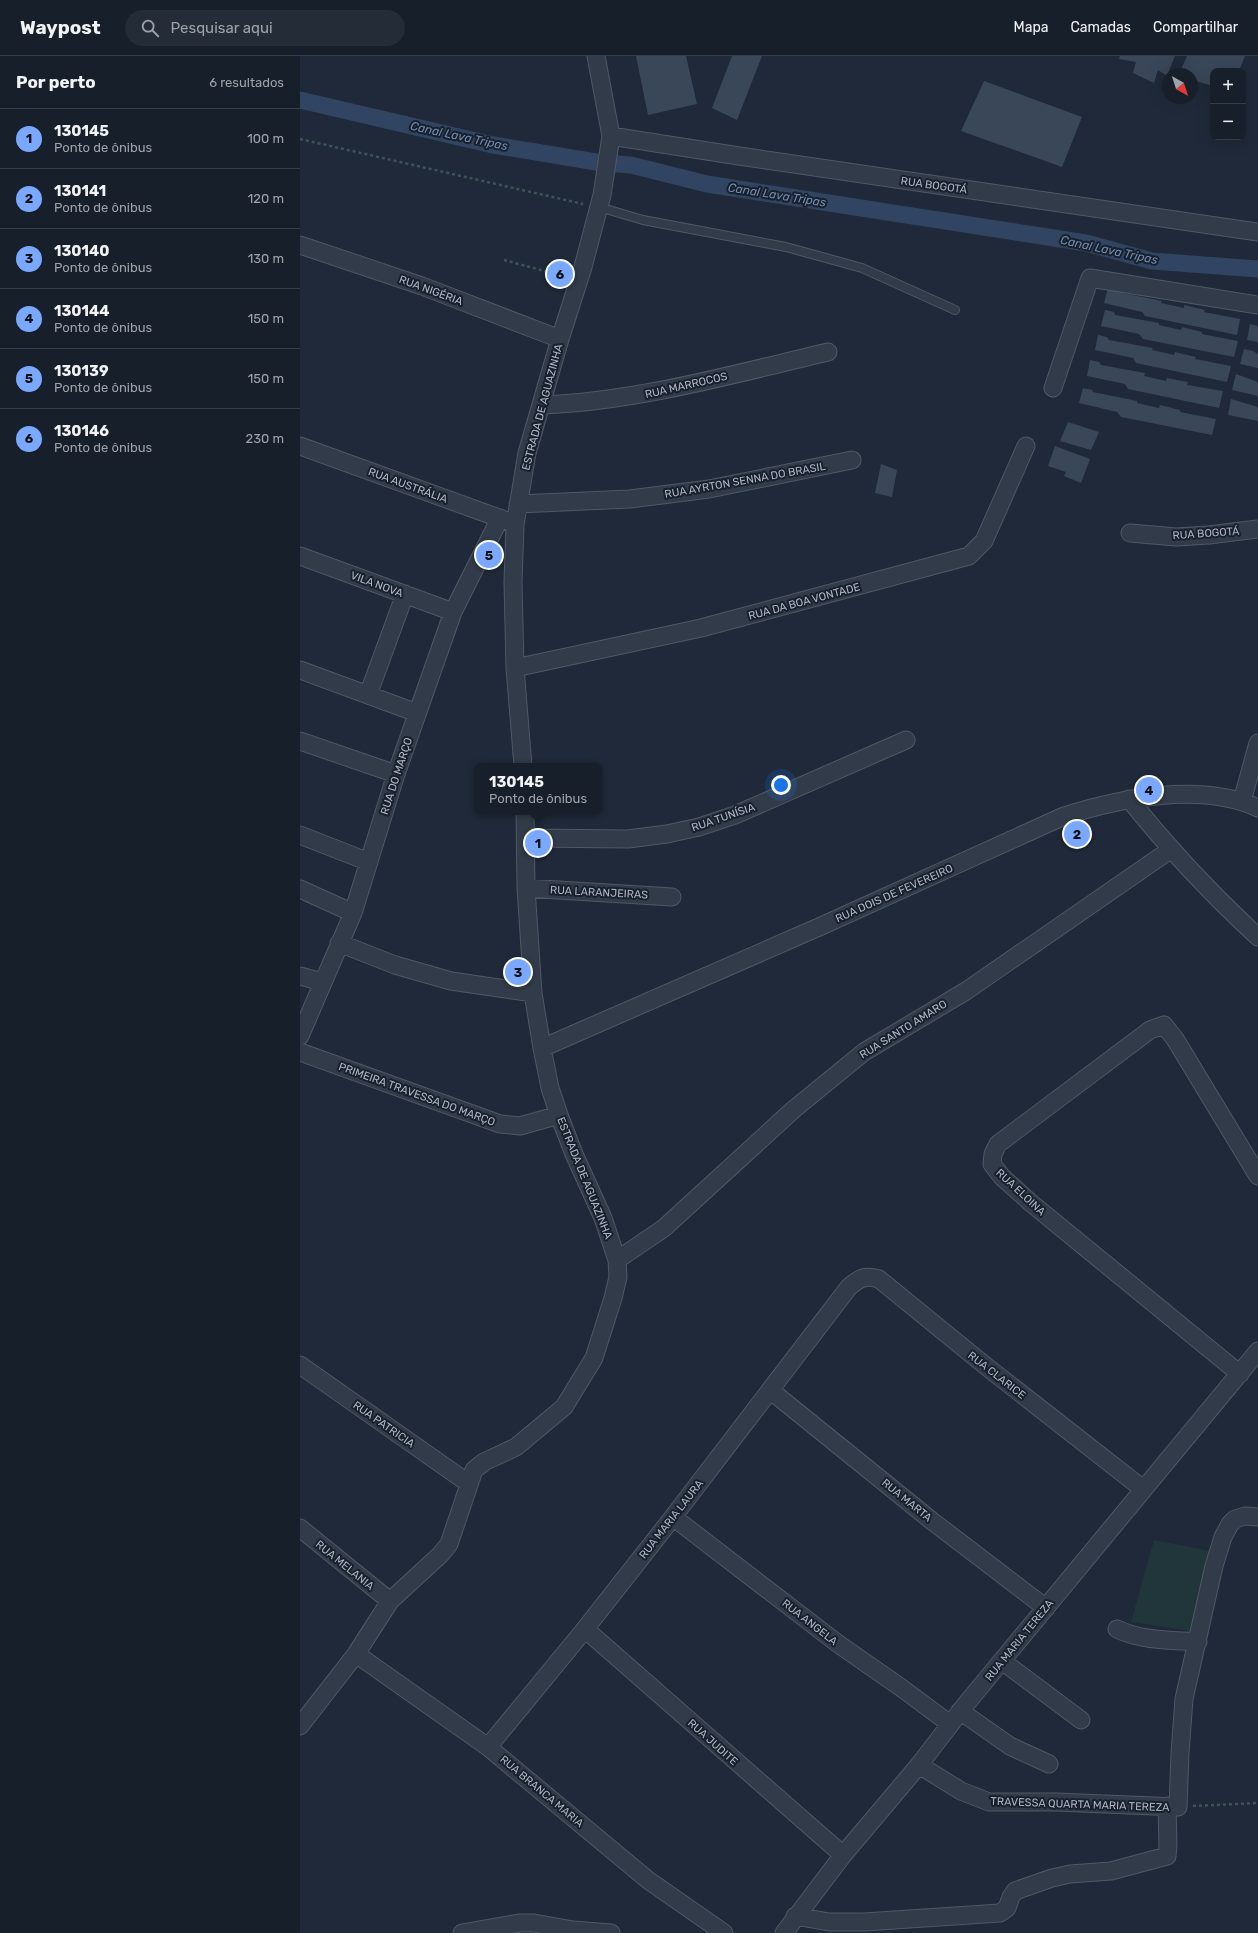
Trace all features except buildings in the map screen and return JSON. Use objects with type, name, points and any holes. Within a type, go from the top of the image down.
[{"type":"street","name":"ESTRADA DE AGUAZINHA","points":[[523,763],[515,668],[508,521],[518,504],[527,454],[560,339],[579,281],[601,201],[611,136],[596,56]]},
{"type":"street","name":"RUA BOGOTÁ","points":[[611,136],[1258,232]]},
{"type":"street","name":"RUA NIGÉRIA","points":[[300,245],[422,286],[560,339]]},
{"type":"street","points":[[1053,388],[1090,278],[1258,305]]},
{"type":"street","name":"RUA MARROCOS","points":[[542,405],[585,404],[641,395],[828,352]]},
{"type":"street","name":"RUA AUSTRÁLIA","points":[[300,446],[508,521]]},
{"type":"street","name":"RUA DA BOA VONTADE","points":[[515,668],[701,628],[969,556],[984,541],[1026,446]]},
{"type":"street","name":"RUA AYRTON SENNA DO BRASIL","points":[[518,504],[630,499],[709,489],[852,460]]},
{"type":"street","name":"RUA DO MARÇO","points":[[300,1036],[353,913],[396,774],[454,612],[508,521]]},
{"type":"street","name":"RUA BOGOTÁ","points":[[1130,533],[1176,537],[1209,535],[1258,528]]},
{"type":"street","name":"VILA NOVA","points":[[300,556],[454,612]]},
{"type":"street","points":[[368,695],[405,594]]},
{"type":"street","points":[[300,670],[417,713]]},
{"type":"street","name":"RUA TUNÍSIA","points":[[527,838],[628,839],[667,834],[699,827],[735,815],[906,740]]},
{"type":"street","points":[[300,741],[396,774]]},
{"type":"street","points":[[1242,801],[1258,743]]},
{"type":"street","name":"RUA DOIS DE FEVEREIRO","points":[[542,1048],[826,924],[1064,816],[1103,804],[1181,795],[1242,801],[1258,808]]},
{"type":"street","points":[[1129,800],[1170,850],[1224,906],[1258,937]]},
{"type":"street","name":"ESTRADA DE AGUAZINHA","points":[[300,1726],[356,1654],[390,1601],[440,1555],[449,1544],[468,1483],[474,1470],[484,1462],[516,1447],[564,1407],[585,1375],[604,1330],[618,1277],[617,1260],[603,1218],[574,1154],[550,1088],[533,993],[526,888],[527,838],[525,815]]},
{"type":"street","points":[[300,835],[369,862]]},
{"type":"street","name":"RUA SANTO AMARO","points":[[617,1260],[664,1228],[792,1110],[864,1052],[966,991],[1170,850]]},
{"type":"street","name":"RUA LARANJEIRAS","points":[[526,888],[672,897]]},
{"type":"street","points":[[300,889],[353,913]]},
{"type":"street","points":[[339,943],[395,965],[451,982],[533,993]]},
{"type":"street","points":[[300,976],[322,982]]},
{"type":"street","name":"RUA ELOINA","points":[[1240,1374],[1031,1203],[1002,1177],[992,1164],[993,1154],[998,1144],[1150,1030],[1164,1025],[1175,1039],[1258,1176]]},
{"type":"street","name":"PRIMEIRA TRAVESSA DO MARÇO","points":[[300,1052],[500,1124],[520,1126],[559,1115]]},
{"type":"street","name":"RUA CLARICE","points":[[849,1287],[860,1278],[869,1276],[879,1279],[987,1367],[1143,1489]]},
{"type":"street","name":"RUA MARIA LAURA","points":[[488,1747],[673,1517],[849,1287]]},
{"type":"street","name":"RUA MARIA TEREZA","points":[[784,1933],[795,1916],[843,1854],[919,1765],[960,1711],[1258,1351]]},
{"type":"street","name":"RUA PATRICIA","points":[[300,1364],[468,1483]]},
{"type":"street","name":"RUA MARTA","points":[[770,1390],[932,1521],[1046,1608]]},
{"type":"street","points":[[795,1916],[830,1922],[864,1922],[1000,1913],[1007,1908],[1015,1891],[1052,1878],[1070,1874],[1111,1872],[1167,1856],[1172,1806],[1180,1753],[1184,1699],[1214,1566],[1223,1537],[1235,1519],[1245,1516],[1258,1517]]},
{"type":"street","name":"RUA ANGELA","points":[[673,1517],[837,1643],[950,1724]]},
{"type":"street","name":"RUA MELANIA","points":[[300,1528],[390,1601]]},
{"type":"street","points":[[1117,1628],[1127,1634],[1141,1637],[1198,1642]]},
{"type":"street","name":"RUA JUDITE","points":[[584,1629],[843,1854]]},
{"type":"street","name":"RUA BRANCA MARIA","points":[[356,1654],[488,1747],[648,1880],[724,1933]]},
{"type":"street","points":[[1002,1661],[1082,1720]]},
{"type":"street","points":[[960,1711],[1010,1746],[1049,1764]]},
{"type":"street","name":"TRAVESSA QUARTA MARIA TEREZA","points":[[919,1765],[961,1791],[989,1802],[1056,1802],[1172,1806]]},
{"type":"street","points":[[462,1933],[519,1923],[534,1923],[573,1930],[611,1933]]},
{"type":"lane","points":[[601,201],[643,220],[786,247],[862,268],[955,310]]},
{"type":"path","points":[[300,139],[601,201]]},
{"type":"path","points":[[504,260],[579,281]]},
{"type":"path","points":[[1172,1806],[1258,1803]]},
{"type":"green space","points":[[1154,1540],[1216,1552],[1198,1632],[1131,1622]]},
{"type":"waterway","name":"Canal Lava Tripas","points":[[300,100],[493,145],[602,163],[631,165],[707,184],[1086,243],[1152,261],[1258,269]]},
{"type":"place","name":"130146","points":[[560,274]]},
{"type":"place","name":"130139","points":[[489,555]]},
{"type":"place","name":"130144","points":[[1149,790]]},
{"type":"place","name":"130141","points":[[1077,834]]},
{"type":"place","name":"130145","points":[[538,843]]},
{"type":"place","name":"130140","points":[[518,972]]}]
